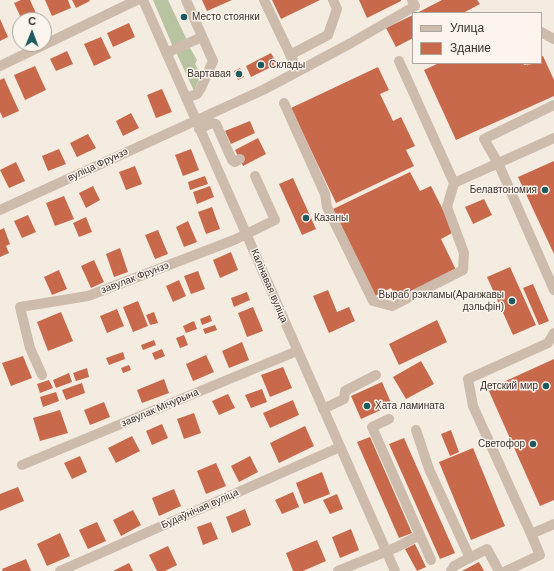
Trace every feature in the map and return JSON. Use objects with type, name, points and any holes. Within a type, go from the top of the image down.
[{"type":"street","points":[[0,66],[137,0]]},
{"type":"street","name":"Калінавая вуліца","points":[[143,0],[395,571]]},
{"type":"street","points":[[186,0],[213,61],[197,94],[186,98]]},
{"type":"street","points":[[264,0],[298,71]]},
{"type":"street","points":[[290,55],[328,35],[337,9],[332,0]]},
{"type":"street","name":"вуліца Фрунзэ","points":[[0,210],[197,124],[298,71],[415,6],[412,0]]},
{"type":"street","points":[[542,33],[554,39]]},
{"type":"street","points":[[166,53],[202,37]]},
{"type":"street","points":[[284,103],[325,194],[326,207],[373,301],[392,306],[463,270],[464,253],[447,207],[454,183],[399,61]]},
{"type":"street","points":[[554,106],[484,138],[499,165],[554,290]]},
{"type":"street","points":[[197,124],[216,124],[226,138],[232,160],[235,162],[240,160]]},
{"type":"street","points":[[454,183],[499,165],[554,138]]},
{"type":"street","name":"завулак Фрунзэ","points":[[42,375],[30,348],[20,307],[88,296],[246,234],[275,220],[255,176]]},
{"type":"street","points":[[506,571],[540,554],[473,406],[468,379],[548,343],[554,333]]},
{"type":"street","name":"завулак Мічурына","points":[[22,465],[297,350]]},
{"type":"street","points":[[323,409],[344,400],[345,391],[376,375]]},
{"type":"street","points":[[389,419],[372,428],[431,560]]},
{"type":"street","points":[[416,430],[429,469],[470,558]]},
{"type":"street","name":"Будаўнічая вуліца","points":[[60,571],[340,447]]},
{"type":"street","points":[[531,534],[554,524]]},
{"type":"street","points":[[338,571],[386,550],[397,547],[420,535]]},
{"type":"street","points":[[451,571],[454,566],[487,549],[499,571]]},
{"type":"green space","points":[[153,0],[168,0],[186,38],[185,41],[173,47]]},
{"type":"green space","points":[[190,48],[197,60],[195,64],[201,75],[194,91],[176,52]]},
{"type":"building","points":[[21,0],[30,0],[35,12],[18,12],[14,3]]},
{"type":"building","points":[[45,0],[68,0],[71,8],[52,16],[52,12],[50,12]]},
{"type":"building","points":[[72,0],[89,0],[90,1],[76,8]]},
{"type":"building","points":[[202,0],[232,0],[207,11]]},
{"type":"building","points":[[272,0],[320,0],[281,19]]},
{"type":"building","points":[[359,0],[401,0],[401,1],[367,18]]},
{"type":"building","points":[[442,0],[477,0],[480,4],[465,12],[419,12]]},
{"type":"building","points":[[412,15],[412,39],[396,47],[386,28]]},
{"type":"building","points":[[0,19],[8,37],[0,41]]},
{"type":"building","points":[[129,23],[135,37],[113,47],[107,33]]},
{"type":"building","points":[[101,37],[111,58],[94,66],[84,44]]},
{"type":"building","points":[[67,51],[73,64],[56,71],[50,59]]},
{"type":"building","name":"Склады","points":[[271,53],[277,64],[251,77],[246,66]]},
{"type":"building","points":[[542,56],[554,80],[554,96],[456,140],[424,70],[437,64],[542,64]]},
{"type":"building","points":[[35,66],[46,90],[25,100],[14,75]]},
{"type":"building","points":[[378,67],[389,90],[380,94],[393,121],[401,117],[415,146],[406,150],[414,166],[336,203],[291,108]]},
{"type":"building","name":"Вартавая","points":[[240,68],[244,77],[238,80],[234,71]]},
{"type":"building","points":[[4,78],[19,111],[3,118],[0,112],[0,80]]},
{"type":"building","points":[[162,89],[172,112],[156,118],[147,95]]},
{"type":"building","points":[[131,113],[139,128],[123,136],[116,121]]},
{"type":"building","points":[[250,121],[255,133],[231,144],[225,131]]},
{"type":"building","points":[[88,134],[96,148],[77,157],[70,143]]},
{"type":"building","points":[[258,138],[266,154],[243,166],[235,150]]},
{"type":"building","points":[[59,149],[66,164],[48,171],[42,156]]},
{"type":"building","points":[[191,149],[199,170],[183,176],[175,155]]},
{"type":"building","points":[[554,161],[554,254],[518,177]]},
{"type":"building","points":[[16,162],[25,181],[9,188],[0,170]]},
{"type":"building","points":[[135,166],[142,184],[126,190],[119,172]]},
{"type":"building","points":[[410,172],[420,191],[431,186],[454,232],[441,239],[456,270],[396,298],[391,288],[373,297],[331,210]]},
{"type":"building","points":[[205,176],[208,184],[190,190],[188,182]]},
{"type":"building","points":[[293,178],[316,229],[302,235],[279,184]]},
{"type":"building","points":[[93,186],[100,200],[86,208],[79,193]]},
{"type":"building","points":[[210,186],[214,197],[197,204],[193,192]]},
{"type":"building","points":[[64,196],[74,219],[55,226],[46,203]]},
{"type":"building","points":[[484,199],[492,215],[473,224],[465,207]]},
{"type":"building","points":[[212,207],[220,229],[206,234],[198,212]]},
{"type":"building","points":[[28,215],[36,232],[22,238],[14,221]]},
{"type":"building","points":[[86,217],[92,232],[79,237],[73,223]]},
{"type":"building","points":[[188,221],[197,242],[184,247],[176,227]]},
{"type":"building","points":[[4,228],[10,244],[6,246],[9,253],[0,257],[0,230]]},
{"type":"building","points":[[158,230],[168,254],[155,259],[145,235]]},
{"type":"building","points":[[120,248],[128,272],[114,277],[106,254]]},
{"type":"building","points":[[231,252],[238,270],[220,278],[213,260]]},
{"type":"building","points":[[94,260],[104,282],[91,288],[81,266]]},
{"type":"building","name":"Выраб рэкламы(Аранжавы дэльфін)","points":[[510,267],[536,325],[513,335],[487,277]]},
{"type":"building","points":[[59,270],[67,289],[52,295],[44,277]]},
{"type":"building","points":[[198,271],[205,289],[191,294],[184,276]]},
{"type":"building","points":[[179,280],[186,296],[173,302],[166,286]]},
{"type":"building","points":[[533,284],[549,321],[539,325],[523,288]]},
{"type":"building","points":[[328,290],[337,312],[349,307],[355,321],[329,333],[313,296]]},
{"type":"building","points":[[247,292],[250,300],[234,307],[231,298]]},
{"type":"building","points":[[138,301],[148,326],[133,332],[123,307]]},
{"type":"building","points":[[253,307],[263,331],[247,337],[238,313]]},
{"type":"building","points":[[117,309],[124,326],[107,333],[100,316]]},
{"type":"building","points":[[61,312],[73,341],[48,351],[37,322]]},
{"type":"building","points":[[154,312],[158,323],[150,325],[146,315]]},
{"type":"building","points":[[210,315],[212,321],[202,325],[200,319]]},
{"type":"building","points":[[437,320],[447,342],[399,365],[389,344]]},
{"type":"building","points":[[194,321],[197,329],[186,333],[183,326]]},
{"type":"building","points":[[215,325],[217,330],[205,334],[203,329]]},
{"type":"building","points":[[184,335],[188,345],[180,348],[176,338]]},
{"type":"building","points":[[154,340],[156,345],[143,350],[141,345]]},
{"type":"building","points":[[242,342],[249,360],[229,368],[222,351]]},
{"type":"building","points":[[162,349],[165,356],[155,360],[152,353]]},
{"type":"building","points":[[123,352],[125,359],[109,365],[106,358]]},
{"type":"building","points":[[206,355],[214,372],[193,381],[186,364]]},
{"type":"building","points":[[23,356],[32,378],[11,386],[2,363]]},
{"type":"building","name":"Светофор","points":[[554,359],[554,500],[540,506],[488,389]]},
{"type":"building","points":[[421,361],[434,384],[406,399],[393,377]]},
{"type":"building","points":[[129,365],[131,370],[123,373],[121,368]]},
{"type":"building","points":[[283,367],[292,388],[270,397],[261,375]]},
{"type":"building","points":[[87,368],[89,377],[76,381],[73,373]]},
{"type":"building","points":[[69,373],[72,382],[56,388],[53,380]]},
{"type":"building","points":[[164,379],[169,393],[142,403],[137,390]]},
{"type":"building","points":[[49,380],[53,388],[40,393],[37,384]]},
{"type":"building","points":[[382,382],[392,405],[361,419],[351,396]]},
{"type":"building","points":[[82,383],[85,393],[66,400],[62,390]]},
{"type":"building","points":[[262,389],[267,402],[251,408],[245,395]]},
{"type":"building","points":[[56,392],[59,401],[43,407],[40,397]]},
{"type":"building","points":[[228,394],[235,408],[219,415],[212,401]]},
{"type":"building","points":[[293,400],[299,415],[270,428],[263,413]]},
{"type":"building","points":[[104,402],[110,417],[90,425],[84,410]]},
{"type":"building","points":[[60,410],[68,433],[40,441],[33,418]]},
{"type":"building","points":[[194,413],[201,433],[184,439],[177,419]]},
{"type":"building","points":[[162,424],[168,438],[152,445],[146,431]]},
{"type":"building","points":[[305,426],[314,446],[279,463],[270,443]]},
{"type":"building","points":[[451,430],[459,452],[450,456],[441,434]]},
{"type":"building","points":[[132,436],[140,451],[116,463],[108,448]]},
{"type":"building","points":[[370,437],[412,533],[399,538],[357,442]]},
{"type":"building","points":[[404,438],[455,553],[440,559],[389,444]]},
{"type":"building","points":[[473,448],[505,526],[471,540],[439,462]]},
{"type":"building","points":[[80,456],[87,472],[72,479],[64,463]]},
{"type":"building","points":[[250,456],[258,472],[239,482],[231,466]]},
{"type":"building","points":[[216,463],[226,486],[206,494],[197,471]]},
{"type":"building","points":[[322,472],[330,494],[304,504],[296,483]]},
{"type":"building","points":[[18,487],[24,501],[0,511],[0,494]]},
{"type":"building","points":[[174,489],[181,506],[159,516],[152,498]]},
{"type":"building","points":[[293,492],[299,507],[282,514],[275,500]]},
{"type":"building","points":[[337,494],[343,509],[330,514],[323,500]]},
{"type":"building","points":[[245,509],[251,525],[232,533],[226,517]]},
{"type":"building","points":[[133,510],[141,525],[121,536],[113,520]]},
{"type":"building","points":[[97,522],[106,541],[88,549],[79,530]]},
{"type":"building","points":[[211,522],[218,539],[203,545],[197,527]]},
{"type":"building","points":[[351,529],[359,550],[340,558],[332,537]]},
{"type":"building","points":[[60,533],[70,556],[47,566],[37,544]]},
{"type":"building","points":[[317,540],[326,561],[303,571],[293,571],[286,553]]},
{"type":"building","points":[[415,544],[426,567],[417,571],[405,549]]},
{"type":"building","points":[[168,546],[177,565],[165,571],[157,571],[149,555]]},
{"type":"building","points":[[26,559],[31,571],[3,571],[2,569]]},
{"type":"building","points":[[479,562],[484,571],[462,571]]},
{"type":"building","points":[[129,563],[133,571],[113,571]]},
{"type":"place","name":"Место стоянки","points":[[184,17]]},
{"type":"place","name":"Склады","points":[[261,65]]},
{"type":"place","name":"Вартавая","points":[[239,74]]},
{"type":"place","name":"Белавтономия","points":[[545,190]]},
{"type":"place","name":"Казаны","points":[[306,218]]},
{"type":"place","name":"Выраб рэкламы(Аранжавы дэльфін)","points":[[512,301]]},
{"type":"place","name":"Детский мир","points":[[546,386]]},
{"type":"place","name":"Хата ламината","points":[[367,406]]},
{"type":"place","name":"Светофор","points":[[533,444]]}]
